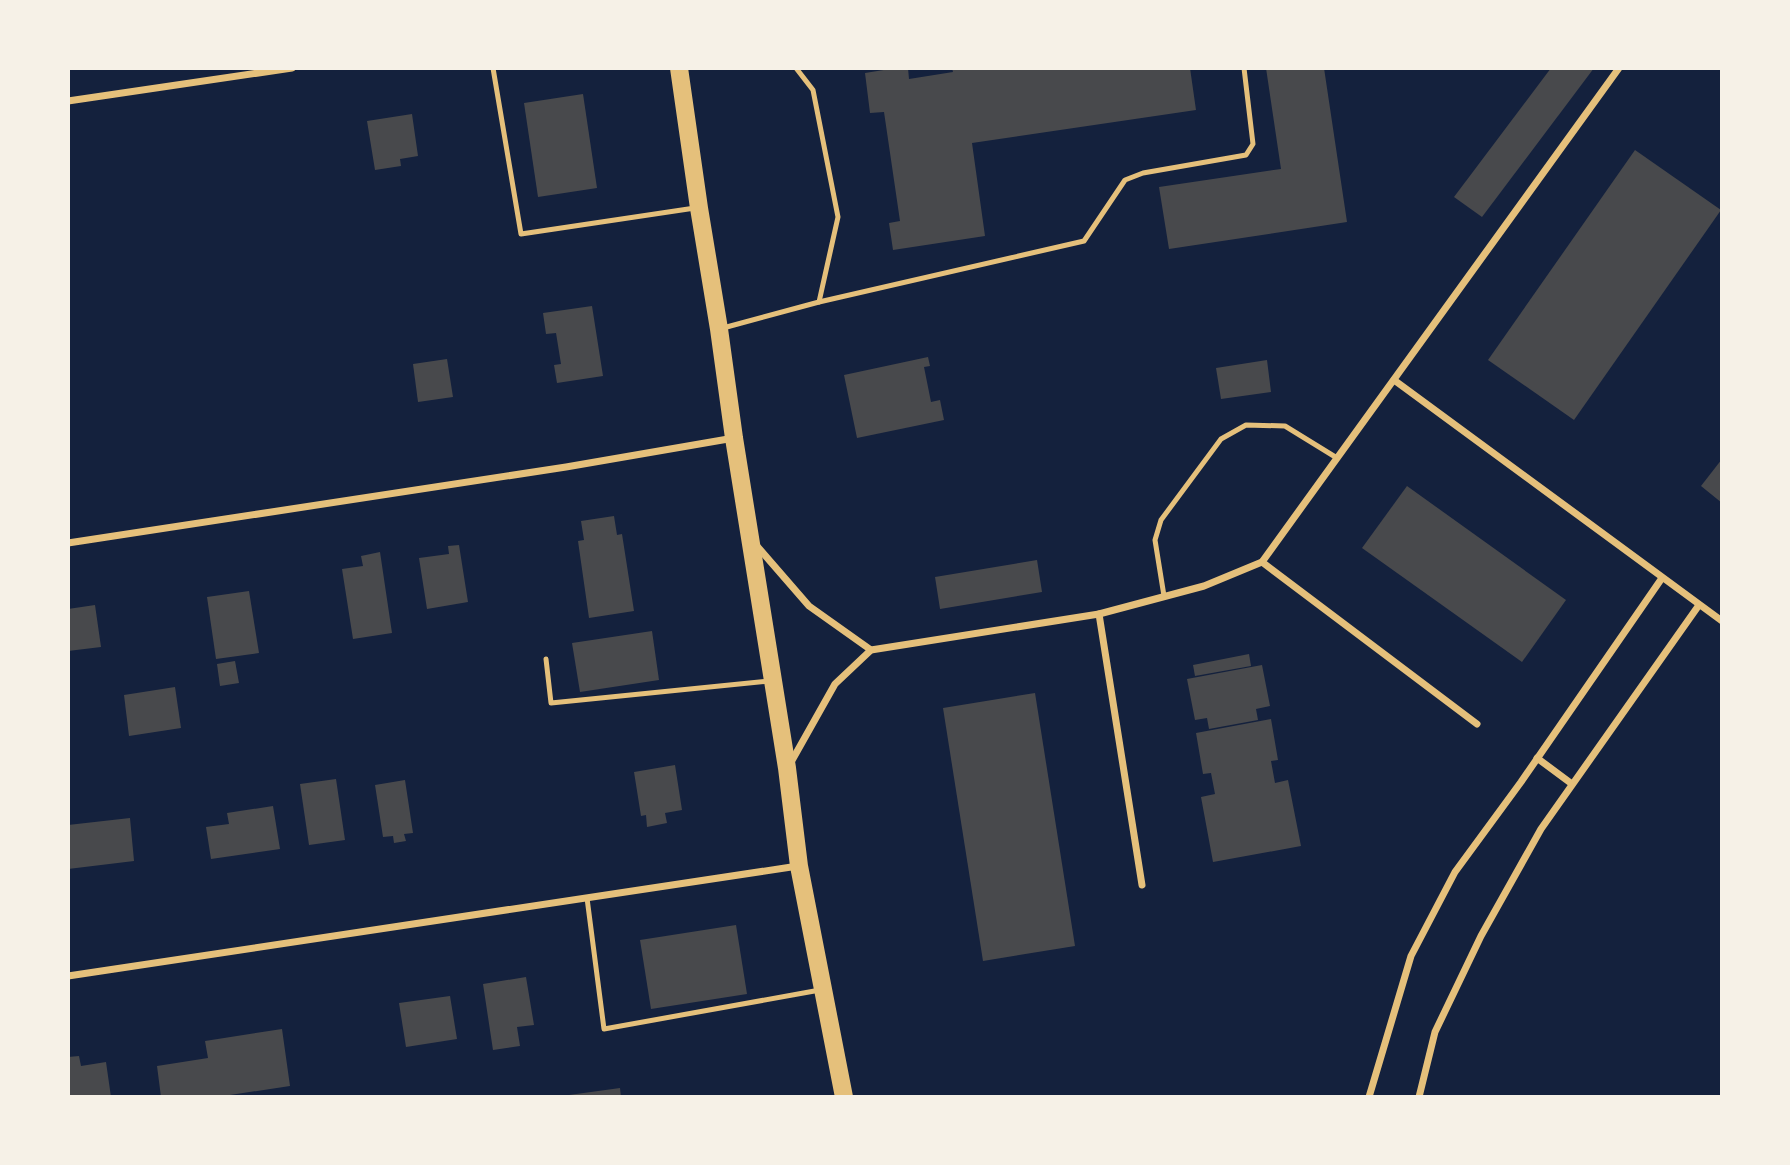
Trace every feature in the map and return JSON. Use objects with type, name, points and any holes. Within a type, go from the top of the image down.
[{"type":"main road","points":[[679,68],[734,439],[787,768],[799,866],[844,1097]]},
{"type":"street","points":[[68,101],[292,68]]},
{"type":"street","points":[[787,768],[835,684],[871,650],[1099,614],[1204,586],[1262,562],[1619,68]]},
{"type":"street","points":[[1394,380],[1722,621]]},
{"type":"street","points":[[68,543],[734,439]]},
{"type":"street","points":[[750,538],[808,606],[871,650]]},
{"type":"street","points":[[1262,562],[1477,723]]},
{"type":"street","points":[[1369,1097],[1411,956],[1455,872],[1662,578]]},
{"type":"street","points":[[1419,1097],[1435,1032],[1481,936],[1541,829],[1699,605]]},
{"type":"street","points":[[1099,614],[1142,884]]},
{"type":"street","points":[[1537,758],[1572,785]]},
{"type":"street","points":[[68,976],[799,866]]},
{"type":"lane","points":[[493,68],[521,234],[699,208]]},
{"type":"lane","points":[[796,68],[813,90],[838,217],[819,302]]},
{"type":"lane","points":[[719,329],[819,302],[1084,241],[1125,180],[1143,173],[1246,155],[1253,144],[1244,68]]},
{"type":"lane","points":[[1164,596],[1155,540],[1161,520],[1221,439],[1246,425],[1285,426],[1337,458]]},
{"type":"lane","points":[[545,659],[551,703],[773,681]]},
{"type":"lane","points":[[587,898],[604,1029],[824,989]]},
{"type":"building","points":[[908,68],[909,79],[953,72],[952,68],[1190,68],[1196,110],[972,143],[985,236],[893,250],[889,223],[900,221],[884,112],[870,113],[865,73]]},
{"type":"building","points":[[1266,68],[1324,68],[1347,222],[1169,249],[1159,187],[1281,169]]},
{"type":"building","points":[[1551,68],[1594,68],[1482,217],[1454,197]]},
{"type":"building","points":[[583,94],[597,188],[538,197],[524,103]]},
{"type":"building","points":[[412,114],[418,156],[400,159],[401,166],[375,170],[367,121]]},
{"type":"building","points":[[1635,150],[1721,210],[1574,420],[1488,360]]},
{"type":"building","points":[[592,306],[603,376],[557,383],[554,365],[561,364],[556,333],[546,334],[543,313]]},
{"type":"building","points":[[928,357],[930,366],[924,367],[931,402],[940,400],[944,420],[857,438],[844,375]]},
{"type":"building","points":[[447,359],[453,397],[418,402],[413,364]]},
{"type":"building","points":[[1267,360],[1271,392],[1221,399],[1216,368]]},
{"type":"building","points":[[1722,459],[1722,503],[1701,486]]},
{"type":"building","points":[[1407,486],[1566,600],[1522,662],[1362,548]]},
{"type":"building","points":[[614,516],[617,535],[622,534],[634,611],[589,618],[578,541],[584,540],[581,521]]},
{"type":"building","points":[[459,545],[468,602],[427,609],[419,558],[449,554],[448,546]]},
{"type":"building","points":[[380,552],[392,633],[353,639],[342,569],[363,566],[361,556]]},
{"type":"building","points":[[1037,560],[1042,592],[940,609],[935,577]]},
{"type":"building","points":[[249,591],[259,653],[216,659],[207,597]]},
{"type":"building","points":[[95,605],[101,647],[68,651],[68,609]]},
{"type":"building","points":[[652,631],[659,680],[580,692],[572,643]]},
{"type":"building","points":[[1249,654],[1251,666],[1195,676],[1193,665]]},
{"type":"building","points":[[235,661],[239,683],[220,686],[217,664]]},
{"type":"building","points":[[1262,665],[1270,706],[1256,709],[1258,720],[1209,729],[1207,718],[1195,720],[1187,679]]},
{"type":"building","points":[[175,687],[181,728],[129,736],[124,695]]},
{"type":"building","points":[[1035,693],[1075,946],[983,961],[943,708]]},
{"type":"building","points":[[1271,719],[1278,760],[1271,761],[1275,783],[1288,780],[1301,846],[1213,862],[1201,797],[1215,794],[1211,773],[1203,774],[1196,733]]},
{"type":"building","points":[[675,765],[682,810],[665,813],[667,823],[647,827],[646,815],[641,816],[634,772]]},
{"type":"building","points":[[336,779],[345,840],[309,845],[300,784]]},
{"type":"building","points":[[405,780],[413,833],[404,834],[406,841],[394,843],[393,836],[383,837],[375,785]]},
{"type":"building","points":[[273,806],[280,849],[211,859],[206,827],[229,824],[227,813]]},
{"type":"building","points":[[130,818],[134,861],[68,869],[68,825]]},
{"type":"building","points":[[736,925],[747,994],[651,1009],[640,940]]},
{"type":"building","points":[[526,977],[534,1025],[517,1027],[520,1046],[493,1050],[483,984]]},
{"type":"building","points":[[450,996],[457,1039],[406,1047],[399,1003]]},
{"type":"building","points":[[282,1029],[290,1086],[217,1097],[161,1097],[157,1066],[208,1058],[205,1041]]},
{"type":"building","points":[[79,1056],[81,1066],[106,1062],[111,1097],[68,1097],[68,1057]]},
{"type":"building","points":[[620,1088],[621,1097],[569,1095]]}]
